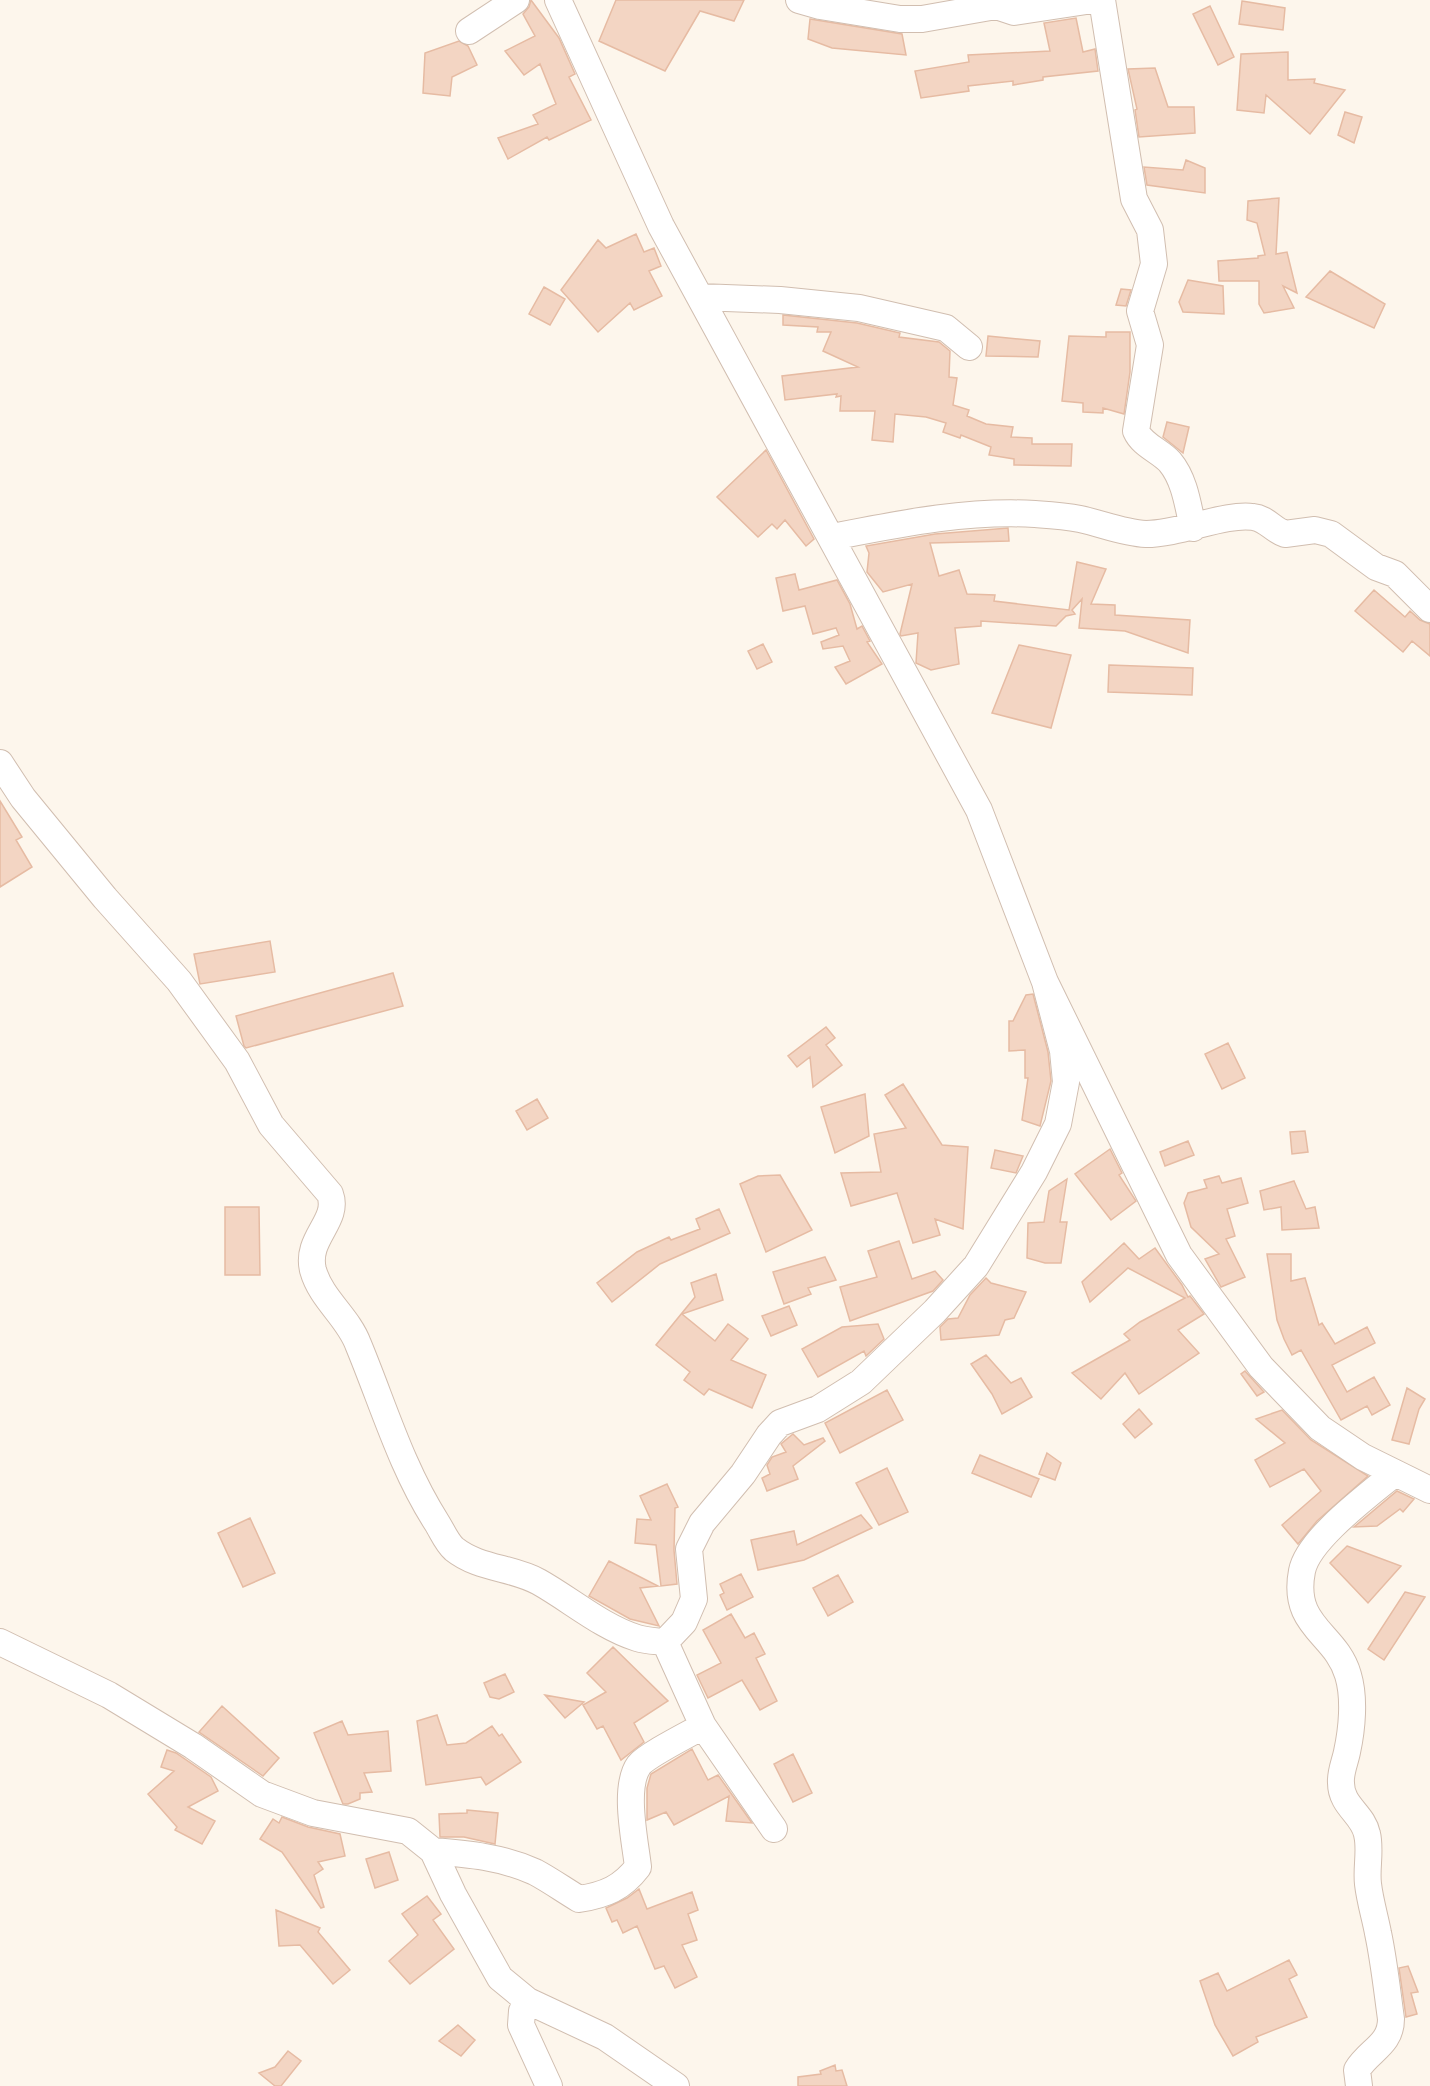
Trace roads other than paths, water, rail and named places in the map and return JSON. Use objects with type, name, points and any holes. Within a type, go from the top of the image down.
[{"type":"street","points":[[469,31],[516,0]]},
{"type":"street","points":[[558,0],[661,226],[979,810],[1045,982],[1179,1255],[1261,1367],[1320,1428],[1363,1458],[1430,1490]]},
{"type":"street","points":[[799,0],[820,6],[900,19],[931,18],[996,6],[1014,12],[1094,0]]},
{"type":"street","points":[[1102,0],[1134,199],[1148,223],[1154,255],[1152,276],[1140,311],[1149,345],[1136,431],[1138,437],[1170,462],[1178,475],[1186,495],[1193,528]]},
{"type":"street","points":[[700,297],[780,300],[859,308],[946,328],[969,347]]},
{"type":"street","points":[[832,537],[921,519],[978,515],[1033,514],[1078,519],[1119,531],[1147,534],[1193,528],[1242,517],[1254,517],[1263,519],[1285,534],[1323,531],[1334,536],[1376,567],[1395,574],[1430,609]]},
{"type":"street","points":[[0,764],[23,798],[82,871],[179,981],[237,1061],[271,1125],[330,1194],[334,1203],[331,1215],[314,1242],[313,1269],[326,1297],[357,1341],[382,1410],[418,1494],[453,1548],[478,1563],[537,1581],[574,1605],[638,1638],[664,1642]]},
{"type":"street","points":[[664,1642],[684,1622],[694,1599],[689,1549],[702,1523],[743,1474],[769,1435],[780,1424],[834,1401],[890,1356],[976,1266],[1013,1208],[1058,1124],[1066,1082],[1064,1052],[1045,982]]},
{"type":"street","points":[[1359,2086],[1357,2070],[1384,2043],[1391,2031],[1391,2019],[1368,1884],[1367,1833],[1363,1823],[1348,1807],[1341,1787],[1351,1727],[1352,1695],[1348,1674],[1338,1657],[1308,1619],[1301,1602],[1300,1587],[1302,1568],[1325,1533],[1395,1473]]},
{"type":"street","points":[[0,1642],[109,1695],[193,1746],[262,1794],[313,1813],[408,1831],[433,1851],[453,1894],[500,1978],[528,2001],[604,2037],[676,2086]]},
{"type":"street","points":[[664,1642],[703,1726],[774,1829]]},
{"type":"street","points":[[433,1851],[479,1855],[510,1863],[535,1872],[579,1899],[606,1893],[626,1882],[638,1867],[631,1795],[634,1776],[640,1764],[703,1726]]},
{"type":"street","points":[[528,2001],[522,2011],[521,2025],[549,2086]]}]
